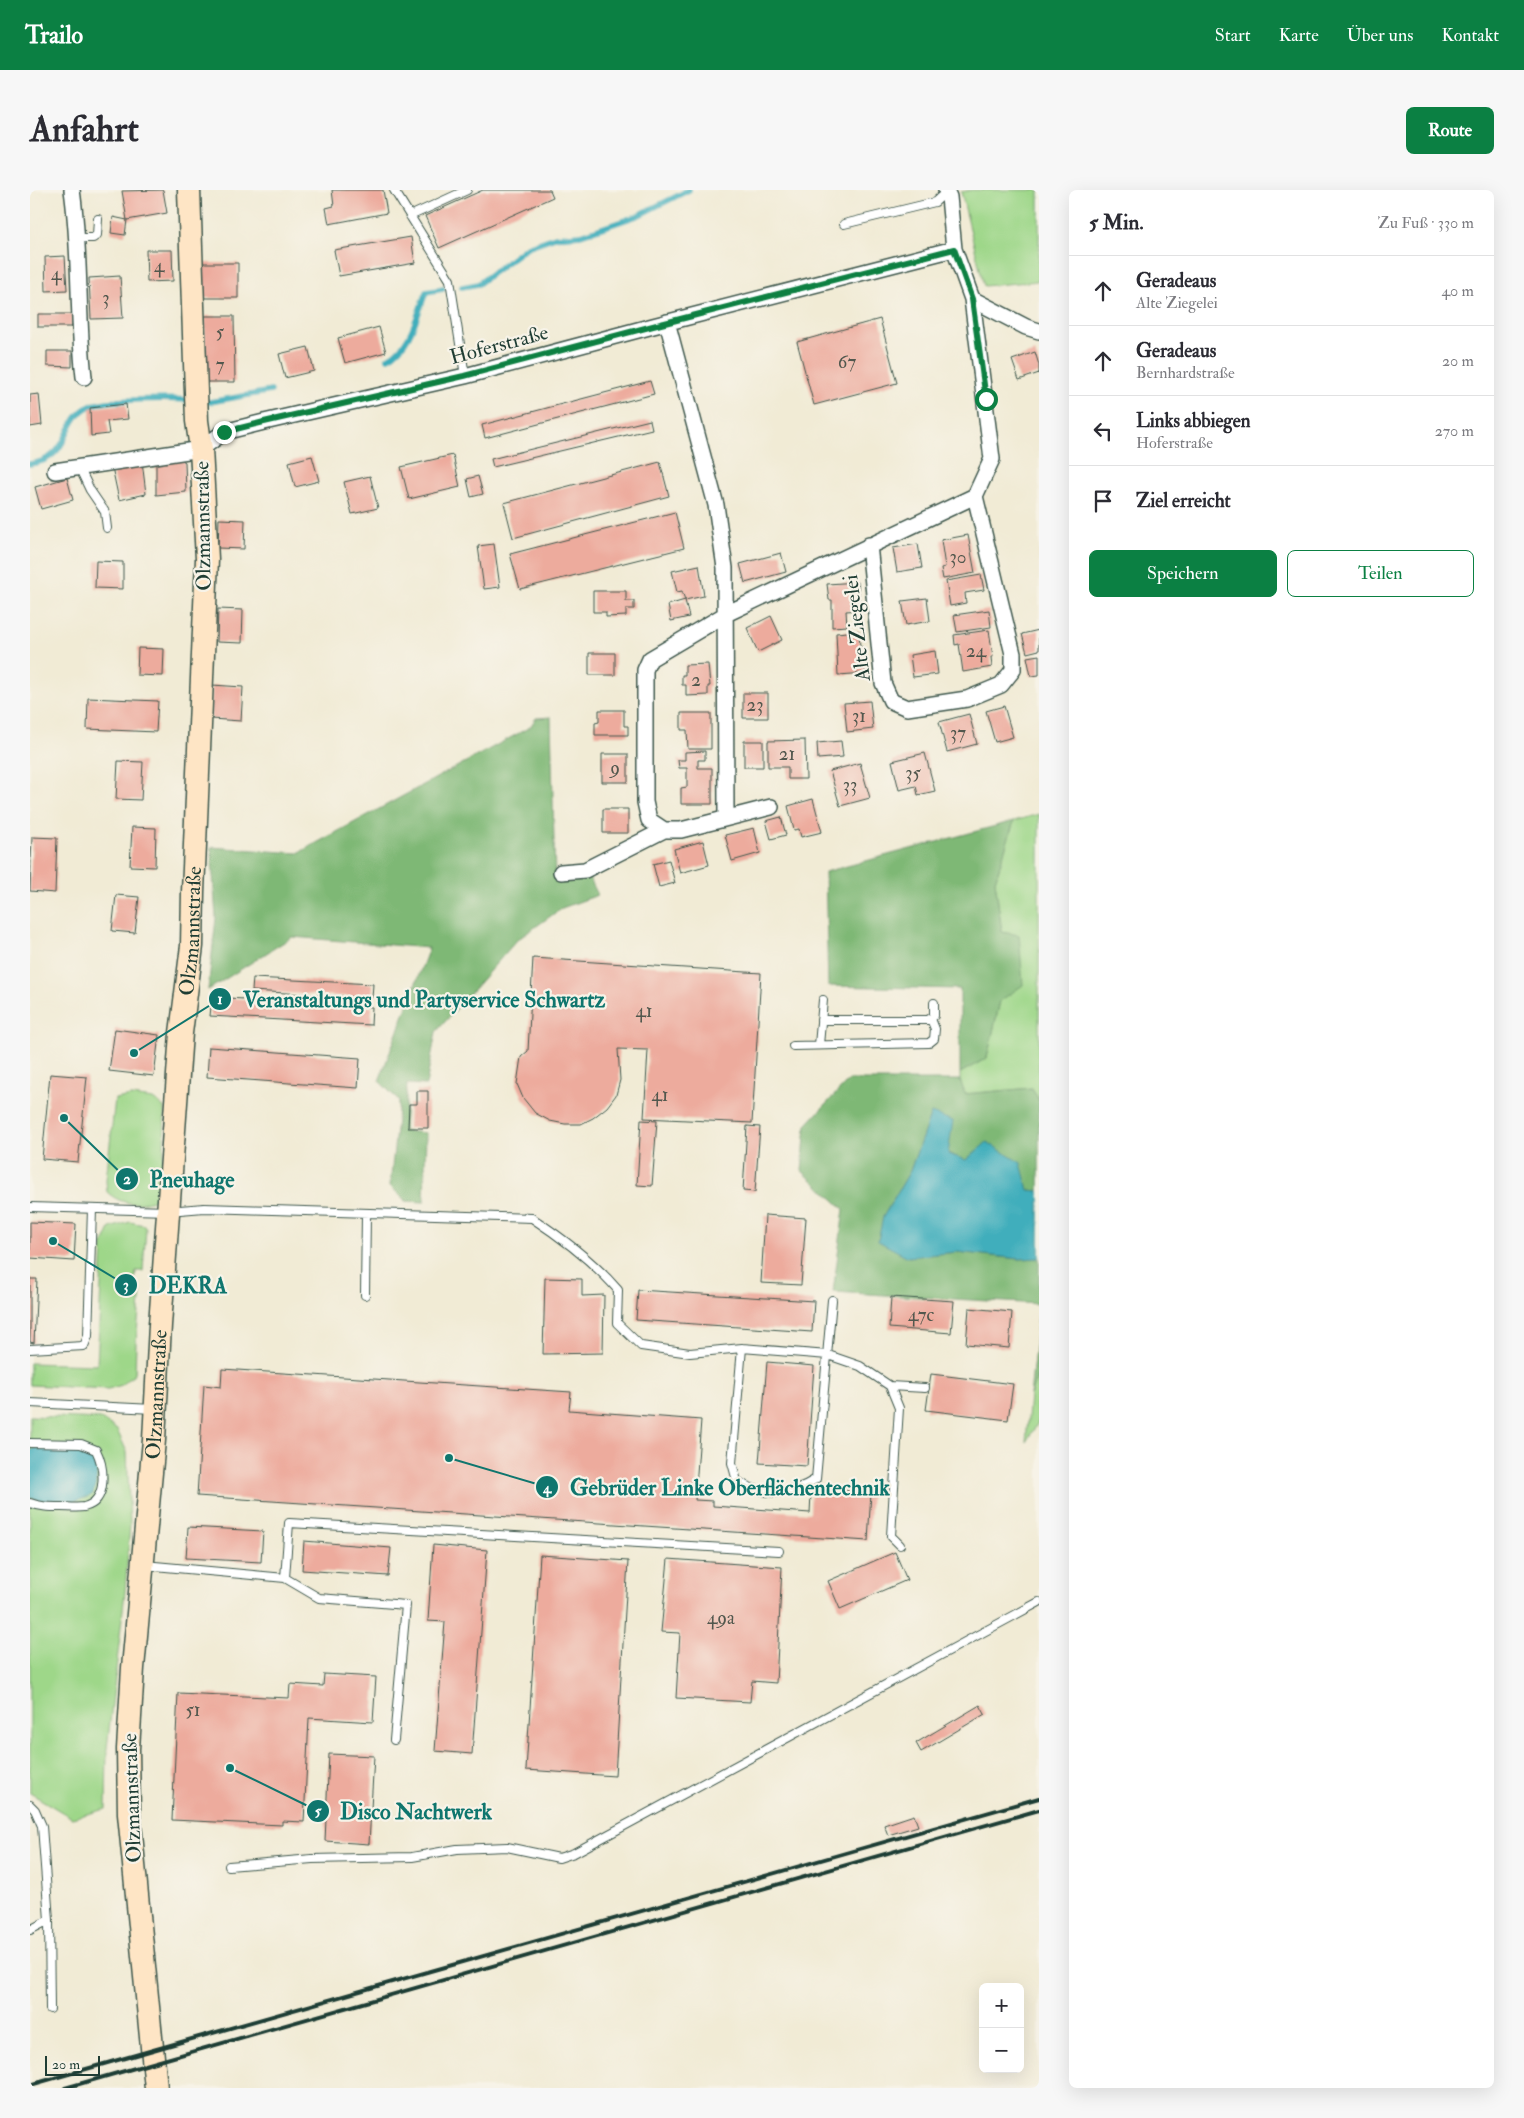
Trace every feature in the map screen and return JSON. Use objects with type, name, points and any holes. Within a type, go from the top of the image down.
[{"type":"main road","name":"Olzmannstraße","points":[[156,2088],[127,1778],[133,1668],[156,1409],[182,1024],[193,936],[193,883],[207,559],[201,449],[197,421],[189,190]]},
{"type":"street","points":[[72,190],[80,340],[84,377]]},
{"type":"street","points":[[664,830],[649,820],[644,802],[645,670],[650,659],[726,614],[975,496],[992,459],[972,299],[954,249],[949,197],[946,191]]},
{"type":"street","name":"Hoferstraße","points":[[55,471],[201,449],[224,432],[464,376],[954,249]]},
{"type":"street","points":[[972,299],[1039,331]]},
{"type":"street","points":[[667,322],[716,505],[726,568],[726,817]]},
{"type":"street","name":"Alte Ziegelei","points":[[869,545],[883,683],[891,701],[907,708],[967,699],[1001,685],[1013,670],[1013,654],[975,496]]},
{"type":"street","points":[[561,872],[585,870],[664,830],[681,830],[726,817],[771,808]]},
{"type":"lane","points":[[394,190],[450,280],[454,296],[464,376]]},
{"type":"lane","points":[[410,216],[467,190]]},
{"type":"lane","points":[[844,224],[934,202],[946,191]]},
{"type":"lane","points":[[76,238],[93,238],[97,235],[98,219]]},
{"type":"lane","points":[[79,467],[90,490],[105,512],[107,528]]},
{"type":"lane","points":[[819,1045],[823,1000]]},
{"type":"lane","points":[[793,1046],[928,1042],[934,1039],[934,1029],[931,1020],[934,1016],[934,1003]]},
{"type":"lane","points":[[821,1020],[931,1020]]},
{"type":"lane","points":[[30,1207],[168,1211],[204,1208],[532,1218],[558,1235],[594,1265],[618,1290],[617,1323],[641,1346],[690,1353],[742,1348],[828,1355],[860,1366],[890,1386],[925,1388]]},
{"type":"lane","points":[[30,1349],[84,1346],[88,1336],[92,1210]]},
{"type":"lane","points":[[365,1295],[366,1213]]},
{"type":"lane","points":[[742,1348],[732,1463],[737,1481],[751,1489],[791,1492],[816,1479],[832,1300]]},
{"type":"lane","points":[[890,1386],[898,1408],[891,1536],[900,1545]]},
{"type":"lane","points":[[30,1403],[156,1409]]},
{"type":"lane","points":[[30,1443],[81,1444],[96,1450],[102,1461],[101,1490],[96,1498],[85,1507],[41,1507],[30,1503]]},
{"type":"lane","points":[[285,1578],[289,1523],[779,1551]]},
{"type":"lane","points":[[142,1564],[285,1578],[319,1598],[406,1606],[394,1740]]},
{"type":"lane","points":[[229,1866],[312,1859],[412,1857],[457,1849],[499,1847],[508,1847],[559,1858],[574,1853],[1039,1602]]},
{"type":"lane","points":[[30,1806],[35,1810],[42,1826],[49,1920],[50,2009]]},
{"type":"lane","points":[[30,1930],[49,1920]]},
{"type":"green space","points":[[972,190],[1039,190],[1039,281],[984,286],[961,192]]},
{"type":"green space","points":[[551,717],[555,880],[589,877],[598,895],[562,908],[517,940],[436,1032],[426,1085],[407,1084],[404,1131],[426,1133],[424,1202],[406,1201],[390,1186],[399,1101],[379,1081],[429,948],[292,937],[208,990],[216,918],[211,847],[298,853],[530,727],[536,718]]},
{"type":"green space","points":[[1039,814],[1039,1101],[1032,1088],[964,1094],[960,1073],[987,1058],[1000,1001],[1002,932],[995,881],[1014,821]]},
{"type":"green space","points":[[1014,821],[995,881],[1002,932],[1019,935],[1023,985],[1000,1001],[987,1058],[960,1073],[960,989],[828,986],[825,872]]},
{"type":"green space","points":[[849,1080],[960,1080],[965,1094],[1032,1088],[1039,1101],[1039,1191],[1028,1190],[948,1153],[931,1113],[910,1171],[883,1217],[908,1257],[957,1252],[1019,1259],[1039,1258],[1039,1304],[833,1292],[844,1209],[802,1171],[806,1125]]},
{"type":"green space","points":[[132,1096],[153,1099],[164,1107],[164,1154],[161,1179],[155,1199],[143,1203],[124,1202],[107,1192],[106,1180],[115,1099]]},
{"type":"green space","points":[[130,1222],[144,1225],[146,1228],[143,1271],[136,1271],[134,1288],[135,1291],[141,1291],[135,1374],[122,1385],[108,1389],[30,1385],[30,1363],[97,1365],[103,1244],[110,1228]]},
{"type":"green space","points":[[1039,1311],[1039,1373],[1030,1395]]},
{"type":"green space","points":[[1039,1373],[1039,1421],[1026,1442],[1030,1395]]},
{"type":"green space","points":[[30,1416],[101,1419],[117,1430],[127,1452],[130,1525],[125,1592],[107,1748],[106,1809],[72,1818],[30,1793]]},
{"type":"water","points":[[931,1113],[953,1121],[948,1154],[966,1160],[987,1142],[1021,1163],[1028,1190],[1039,1191],[1039,1258],[1020,1259],[957,1252],[908,1257],[878,1241],[883,1217],[910,1171]]},
{"type":"water","points":[[35,1448],[74,1449],[84,1452],[91,1457],[96,1465],[97,1477],[93,1494],[79,1500],[62,1502],[30,1498],[30,1451]]},
{"type":"building","points":[[163,190],[167,213],[127,220],[122,191]]},
{"type":"building","points":[[332,190],[383,190],[387,213],[329,224],[326,208],[334,206]]},
{"type":"building","points":[[483,190],[550,190],[553,197],[439,248],[425,216]]},
{"type":"building","points":[[113,217],[127,220],[125,235],[111,233]]},
{"type":"building","points":[[411,237],[415,263],[339,276],[334,250]]},
{"type":"building","points":[[146,250],[172,250],[173,281],[147,282]]},
{"type":"building","points":[[65,256],[67,290],[46,291],[45,257]]},
{"type":"building","points":[[203,263],[238,263],[238,298],[203,298]]},
{"type":"building","points":[[120,276],[123,318],[91,319],[89,278]]},
{"type":"building","points":[[38,314],[72,314],[72,327],[38,327]]},
{"type":"building","points":[[205,316],[234,316],[235,382],[206,382]]},
{"type":"building","points":[[880,319],[897,383],[814,405],[797,342]]},
{"type":"building","points":[[379,327],[386,352],[345,363],[338,338]]},
{"type":"building","points":[[308,347],[314,371],[285,378],[279,354]]},
{"type":"building","points":[[47,351],[72,351],[72,367],[47,366]]},
{"type":"building","points":[[1035,352],[1039,373],[1019,380],[1012,360]]},
{"type":"building","points":[[650,381],[654,394],[485,438],[482,425]]},
{"type":"building","points":[[39,394],[42,425],[30,427],[30,395]]},
{"type":"building","points":[[126,404],[128,419],[107,421],[109,434],[91,436],[90,408]]},
{"type":"building","points":[[650,420],[652,429],[493,467],[491,459]]},
{"type":"building","points":[[453,455],[460,487],[409,499],[401,467]]},
{"type":"building","points":[[312,456],[319,481],[295,487],[289,462]]},
{"type":"building","points":[[178,457],[185,462],[186,492],[156,495],[156,458]]},
{"type":"building","points":[[142,461],[146,494],[119,500],[112,467]]},
{"type":"building","points":[[660,462],[669,496],[513,538],[504,503]]},
{"type":"building","points":[[370,476],[378,508],[352,514],[344,482]]},
{"type":"building","points":[[478,476],[483,494],[471,497],[467,479]]},
{"type":"building","points":[[67,478],[73,500],[41,509],[35,487]]},
{"type":"building","points":[[675,512],[684,548],[520,589],[510,554]]},
{"type":"building","points":[[219,519],[245,520],[244,549],[218,548]]},
{"type":"building","points":[[968,535],[975,573],[943,579],[941,568],[945,567],[941,540]]},
{"type":"building","points":[[494,544],[500,587],[484,589],[478,546]]},
{"type":"building","points":[[918,544],[922,568],[897,572],[893,548]]},
{"type":"building","points":[[781,553],[786,572],[745,583],[740,564]]},
{"type":"building","points":[[96,561],[123,562],[123,589],[95,588]]},
{"type":"building","points":[[699,565],[704,596],[685,600],[682,591],[677,592],[672,571]]},
{"type":"building","points":[[981,575],[984,590],[965,593],[966,603],[950,606],[946,581]]},
{"type":"building","points":[[858,582],[860,610],[846,611],[847,626],[832,627],[832,600],[829,600],[827,584]]},
{"type":"building","points":[[593,591],[626,591],[626,601],[634,601],[634,609],[626,609],[626,616],[606,617],[606,612],[593,612]]},
{"type":"building","points":[[927,598],[930,621],[906,625],[902,601]]},
{"type":"building","points":[[685,600],[689,617],[671,621],[668,605]]},
{"type":"building","points":[[218,609],[243,610],[242,643],[217,642]]},
{"type":"building","points":[[989,610],[991,627],[957,632],[954,615]]},
{"type":"building","points":[[771,616],[782,640],[758,652],[747,628]]},
{"type":"building","points":[[989,630],[993,657],[991,657],[992,667],[963,672],[959,644],[955,645],[954,635]]},
{"type":"building","points":[[1039,630],[1039,650],[1027,653],[1022,634]]},
{"type":"building","points":[[859,631],[860,647],[863,647],[866,673],[838,675],[836,633]]},
{"type":"building","points":[[138,648],[164,649],[163,676],[137,675]]},
{"type":"building","points":[[935,651],[938,674],[913,677],[910,655]]},
{"type":"building","points":[[589,653],[615,653],[615,675],[589,675]]},
{"type":"building","points":[[1039,655],[1039,675],[1031,676],[1027,657]]},
{"type":"building","points":[[708,664],[710,686],[708,686],[708,695],[686,696],[686,685],[682,685],[685,665]]},
{"type":"building","points":[[212,685],[243,687],[241,721],[211,719]]},
{"type":"building","points":[[743,693],[768,693],[768,718],[743,718]]},
{"type":"building","points":[[88,698],[158,701],[156,732],[87,729]]},
{"type":"building","points":[[870,701],[873,729],[847,732],[844,703]]},
{"type":"building","points":[[1004,706],[1013,737],[995,742],[986,711]]},
{"type":"building","points":[[599,710],[624,710],[624,726],[628,726],[628,735],[595,735],[595,723],[599,722]]},
{"type":"building","points":[[681,713],[711,713],[711,749],[688,749],[687,730],[681,730]]},
{"type":"building","points":[[969,714],[977,744],[947,752],[939,722]]},
{"type":"building","points":[[805,740],[806,779],[788,779],[788,767],[768,767],[768,741]]},
{"type":"building","points":[[744,741],[763,741],[763,767],[744,767]]},
{"type":"building","points":[[841,741],[843,757],[818,759],[817,743]]},
{"type":"building","points":[[705,751],[705,760],[698,760],[698,768],[712,768],[712,804],[681,804],[681,788],[687,787],[687,768],[679,768],[678,760],[685,760],[685,752]]},
{"type":"building","points":[[925,753],[935,791],[918,795],[916,786],[899,790],[892,761]]},
{"type":"building","points":[[602,754],[628,754],[628,782],[602,782]]},
{"type":"building","points":[[118,761],[143,762],[141,800],[116,799]]},
{"type":"building","points":[[860,763],[870,798],[840,806],[830,771]]},
{"type":"building","points":[[813,799],[822,832],[801,837],[799,829],[794,830],[788,806]]},
{"type":"building","points":[[603,809],[628,809],[628,833],[603,833]]},
{"type":"building","points":[[781,817],[786,835],[771,839],[766,821]]},
{"type":"building","points":[[132,827],[156,828],[155,867],[130,866]]},
{"type":"building","points":[[754,828],[760,853],[732,861],[725,835]]},
{"type":"building","points":[[32,837],[57,838],[55,893],[30,891]]},
{"type":"building","points":[[703,841],[709,865],[680,873],[674,849]]},
{"type":"building","points":[[669,860],[675,883],[659,887],[653,864]]},
{"type":"building","points":[[116,895],[139,897],[135,933],[112,931]]},
{"type":"building","points":[[533,958],[761,973],[752,1123],[644,1118],[648,1050],[618,1049],[620,1080],[616,1095],[607,1107],[593,1118],[581,1124],[565,1124],[550,1121],[535,1113],[523,1098],[517,1084],[521,1057],[528,1051]]},
{"type":"building","points":[[253,978],[373,984],[372,998],[252,991]]},
{"type":"building","points":[[212,997],[372,1007],[371,1025],[210,1016]]},
{"type":"building","points":[[115,1029],[159,1035],[154,1076],[109,1071]]},
{"type":"building","points":[[209,1047],[360,1058],[358,1088],[207,1077]]},
{"type":"building","points":[[50,1074],[87,1077],[78,1162],[42,1159]]},
{"type":"building","points":[[417,1091],[428,1091],[428,1128],[408,1128],[409,1104],[417,1104]]},
{"type":"building","points":[[641,1120],[657,1121],[652,1186],[637,1185]]},
{"type":"building","points":[[747,1126],[760,1127],[755,1192],[743,1191]]},
{"type":"building","points":[[765,1215],[806,1218],[801,1285],[761,1283]]},
{"type":"building","points":[[30,1222],[76,1224],[74,1261],[30,1258]]},
{"type":"building","points":[[545,1278],[582,1279],[582,1296],[604,1295],[603,1353],[543,1354]]},
{"type":"building","points":[[30,1279],[37,1279],[34,1343],[30,1342]]},
{"type":"building","points":[[638,1290],[814,1301],[812,1332],[636,1320]]},
{"type":"building","points":[[891,1297],[954,1301],[951,1333],[889,1328]]},
{"type":"building","points":[[969,1308],[1012,1312],[1009,1348],[966,1344]]},
{"type":"building","points":[[767,1362],[814,1366],[807,1466],[759,1463]]},
{"type":"building","points":[[222,1369],[571,1392],[569,1410],[701,1420],[695,1500],[713,1501],[713,1506],[810,1513],[811,1493],[836,1494],[836,1490],[871,1492],[868,1541],[197,1496],[204,1385],[221,1387]]},
{"type":"building","points":[[931,1374],[1013,1384],[1008,1420],[926,1410]]},
{"type":"building","points":[[188,1527],[263,1531],[261,1562],[186,1558]]},
{"type":"building","points":[[304,1541],[391,1548],[388,1576],[302,1570]]},
{"type":"building","points":[[433,1545],[487,1550],[472,1754],[435,1751],[445,1622],[428,1621]]},
{"type":"building","points":[[895,1552],[907,1580],[840,1609],[828,1581]]},
{"type":"building","points":[[540,1555],[628,1561],[615,1776],[526,1770]]},
{"type":"building","points":[[668,1559],[782,1567],[776,1683],[752,1681],[750,1702],[676,1698],[680,1633],[661,1632]]},
{"type":"building","points":[[324,1674],[376,1677],[373,1722],[309,1718],[304,1822],[282,1821],[282,1825],[172,1820],[178,1693],[289,1698],[290,1684],[323,1686]]},
{"type":"building","points":[[980,1705],[985,1714],[921,1752],[916,1743]]},
{"type":"building","points":[[329,1754],[374,1756],[369,1844],[325,1841]]},
{"type":"building","points":[[914,1815],[918,1826],[888,1835],[884,1825]]},
{"type":"waterway","points":[[462,287],[478,284],[527,247],[555,237],[581,235],[637,216],[689,190]]},
{"type":"waterway","points":[[388,358],[396,353],[408,338],[426,292],[443,289]]},
{"type":"waterway","points":[[201,401],[210,402],[271,391]]},
{"type":"waterway","points":[[30,464],[43,461],[53,455],[65,439],[74,421],[88,407],[107,402],[154,399],[192,400]]},
{"type":"railway","points":[[30,2085],[1039,1798]]},
{"type":"railway","points":[[65,2088],[1039,1810]]},
{"type":"place","name":"Veranstaltungs und Partyservice Schwartz","points":[[134,1053]]},
{"type":"place","name":"Pneuhage","points":[[64,1118]]},
{"type":"place","name":"DEKRA","points":[[53,1241]]},
{"type":"place","name":"Gebrüder Linke Oberflächentechnik","points":[[449,1458]]},
{"type":"place","name":"Disco Nachtwerk","points":[[230,1768]]},
{"type":"route","points":[[224,432],[464,376],[954,249],[972,299],[986,399]]}]
